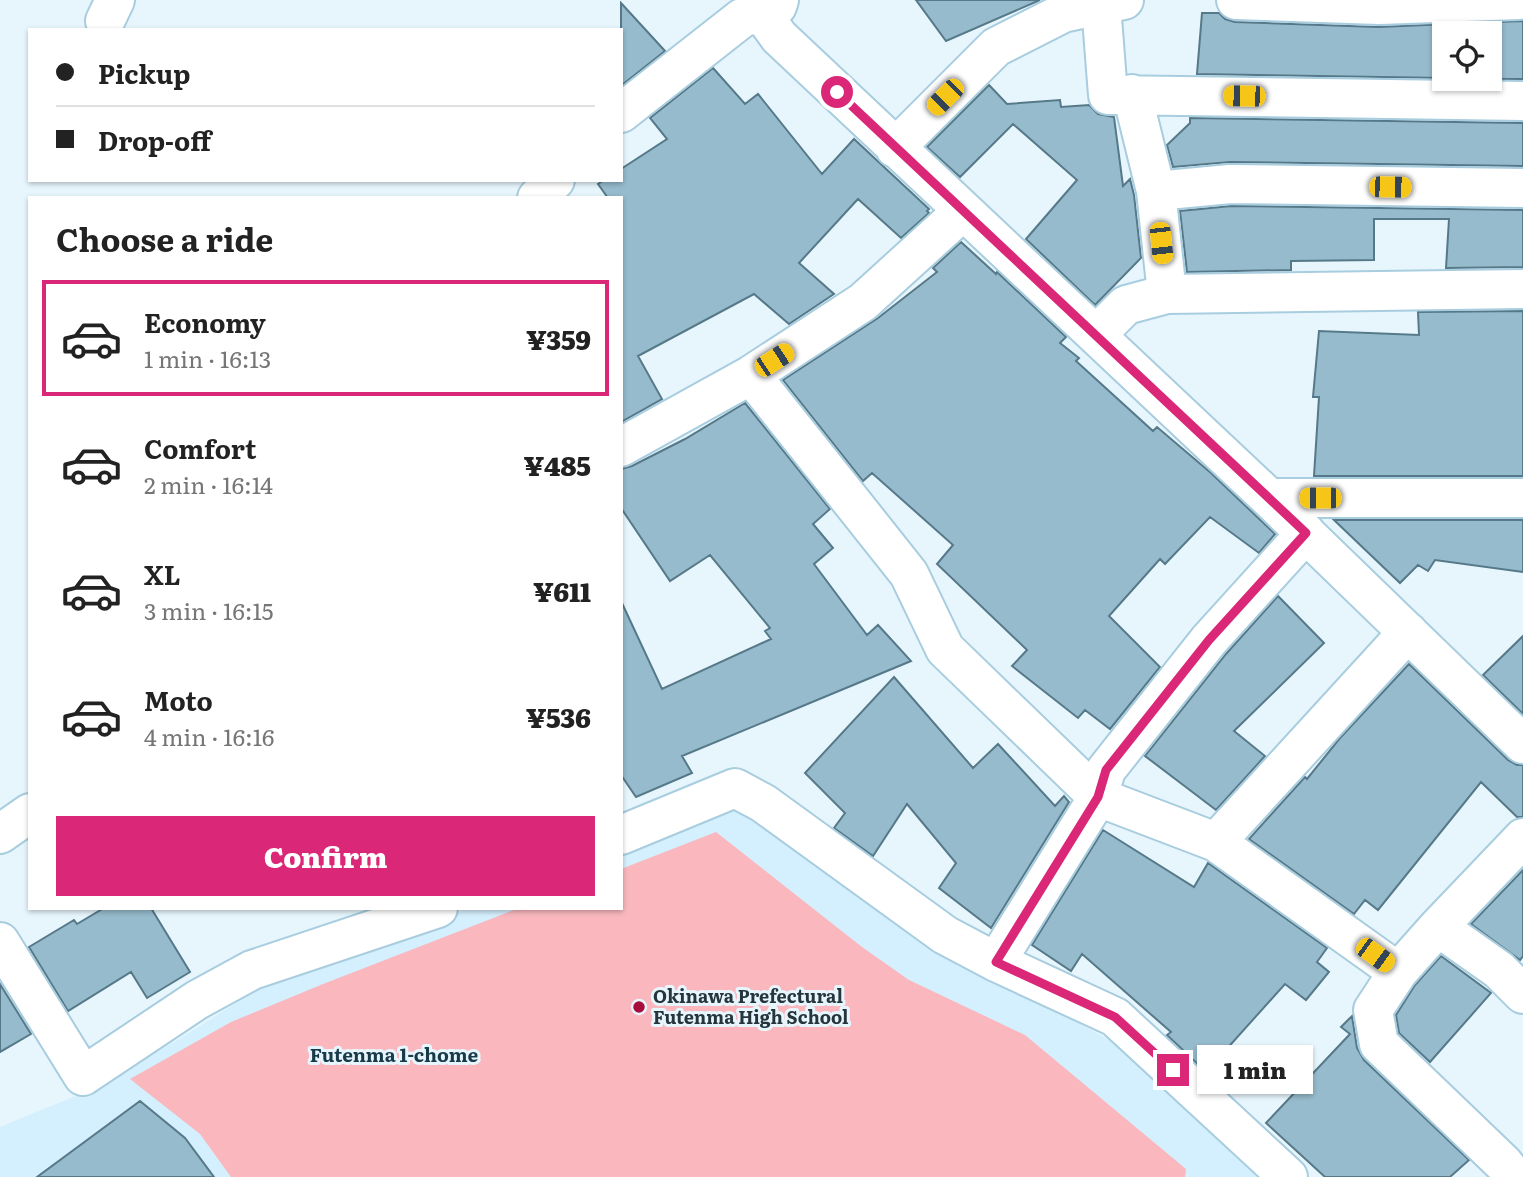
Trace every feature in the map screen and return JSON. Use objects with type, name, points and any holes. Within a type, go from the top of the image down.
[{"type":"street","points":[[1236,0],[1519,0]]},
{"type":"street","points":[[895,148],[996,47],[1063,13],[1115,1],[1108,94],[1523,101]]},
{"type":"street","points":[[623,111],[760,6],[779,37],[1306,533],[1523,744]]},
{"type":"street","points":[[1132,94],[1156,191],[1167,294]]},
{"type":"street","points":[[539,196],[553,182]]},
{"type":"street","points":[[1156,191],[1230,184],[1523,188]]},
{"type":"street","points":[[623,446],[751,374],[863,302],[963,211]]},
{"type":"street","points":[[1096,335],[1126,305],[1167,294],[1523,289]]},
{"type":"street","points":[[751,374],[909,574],[945,649],[1098,797],[1216,842],[1398,972]]},
{"type":"street","points":[[1269,498],[1523,498]]},
{"type":"street","points":[[996,962],[1098,797],[1106,770],[1209,640],[1306,533]]},
{"type":"street","points":[[1216,842],[1408,632]]},
{"type":"street","points":[[623,834],[736,788],[763,803],[945,935],[996,962],[1115,1017],[1288,1177]]},
{"type":"street","points":[[0,834],[28,814]]},
{"type":"street","points":[[1514,1177],[1504,1164],[1379,1044],[1373,1010],[1398,972],[1523,838]]},
{"type":"street","points":[[0,942],[83,1076],[197,1000],[252,970],[432,910]]},
{"type":"street","points":[[1438,927],[1499,970],[1523,994]]},
{"type":"shaded area","name":"Okinawa Prefectural Futenma High School","points":[[737,804],[917,934],[1111,1041],[1261,1177],[0,1177],[0,1127],[78,1095],[176,1041],[285,972],[463,910],[623,910],[623,849]]},
{"type":"shaded area","name":"Okinawa Prefectural Futenma High School","points":[[716,832],[862,947],[909,980],[1025,1035],[1186,1169],[1185,1177],[231,1177],[200,1134],[130,1079],[231,1022],[514,910],[623,910],[623,868]]},
{"type":"building","points":[[916,0],[1040,0],[946,41]]},
{"type":"building","points":[[621,3],[665,51],[623,84],[623,28]]},
{"type":"building","points":[[1202,13],[1219,13],[1225,19],[1235,22],[1378,27],[1432,25],[1432,78],[1197,74]]},
{"type":"building","points":[[1523,21],[1523,79],[1502,79],[1502,22]]},
{"type":"building","points":[[713,68],[745,104],[758,94],[822,174],[854,139],[929,209],[929,213],[901,238],[858,199],[799,263],[834,294],[789,324],[754,294],[638,356],[662,399],[623,421],[623,196],[607,196],[598,184],[623,182],[623,168],[667,139],[650,118]]},
{"type":"building","points":[[989,85],[1007,104],[1060,100],[1061,107],[1089,105],[1098,114],[1114,117],[1123,186],[1130,179],[1134,195],[1141,258],[1095,305],[1026,239],[1077,180],[1013,124],[960,177],[927,147]]},
{"type":"building","points":[[1190,118],[1523,123],[1523,166],[1230,162],[1173,167],[1167,145],[1190,123]]},
{"type":"building","points":[[1231,206],[1523,210],[1523,267],[1446,268],[1449,219],[1374,219],[1374,260],[1291,261],[1291,270],[1187,272],[1180,211]]},
{"type":"building","points":[[961,242],[1066,337],[1060,343],[1079,358],[1076,361],[1153,431],[1157,427],[1211,473],[1275,534],[1259,553],[1210,517],[1165,564],[1160,559],[1109,616],[1160,667],[1110,729],[1085,710],[1078,718],[1012,666],[1027,650],[937,564],[953,545],[872,473],[863,481],[783,380],[878,318],[937,272],[933,268]]},
{"type":"building","points":[[1523,311],[1523,476],[1314,476],[1319,397],[1313,397],[1319,331],[1419,335],[1418,312]]},
{"type":"building","points":[[745,403],[830,509],[813,524],[833,548],[814,564],[867,635],[878,625],[911,661],[682,756],[692,773],[636,797],[623,778],[623,605],[662,689],[771,639],[765,631],[770,628],[710,555],[670,581],[623,511],[623,468],[685,439]]},
{"type":"building","points":[[1334,520],[1523,520],[1523,572],[1435,560],[1428,571],[1418,565],[1400,583]]},
{"type":"building","points":[[1278,596],[1324,643],[1234,731],[1265,756],[1216,810],[1145,756],[1226,654]]},
{"type":"building","points":[[1523,636],[1523,714],[1483,675]]},
{"type":"building","points":[[1409,664],[1508,760],[1523,765],[1523,817],[1517,817],[1481,782],[1378,910],[1365,900],[1354,914],[1249,839],[1305,777],[1307,779],[1340,738]]},
{"type":"building","points":[[894,677],[973,768],[998,744],[1055,806],[1064,796],[1069,802],[991,928],[939,888],[956,863],[907,804],[873,856],[834,828],[845,813],[805,773]]},
{"type":"building","points":[[1103,830],[1194,887],[1208,863],[1327,948],[1317,962],[1329,972],[1306,1000],[1285,984],[1206,1072],[1167,1035],[1171,1032],[1082,954],[1071,971],[1032,945]]},
{"type":"building","points":[[1523,870],[1523,956],[1520,960],[1471,924]]},
{"type":"building","points":[[101,910],[152,910],[190,972],[147,998],[131,972],[68,1011],[29,947],[74,920],[77,924]]},
{"type":"building","points":[[1441,956],[1491,993],[1430,1062],[1399,1033],[1396,1015],[1415,985]]},
{"type":"building","points":[[0,984],[31,1034],[0,1052]]},
{"type":"building","points":[[1352,1016],[1357,1048],[1364,1060],[1469,1160],[1450,1177],[1325,1177],[1266,1123],[1350,1034],[1341,1027]]},
{"type":"building","points":[[140,1101],[185,1138],[214,1177],[37,1177]]},
{"type":"place","name":"Okinawa Prefectural Futenma High School","points":[[639,1007]]},
{"type":"district","name":"Futenma 1-chome","points":[[394,1055]]},
{"type":"route","points":[[837,92],[1306,533],[1209,640],[1106,770],[1098,797],[996,962],[1115,1017],[1173,1070]]}]
